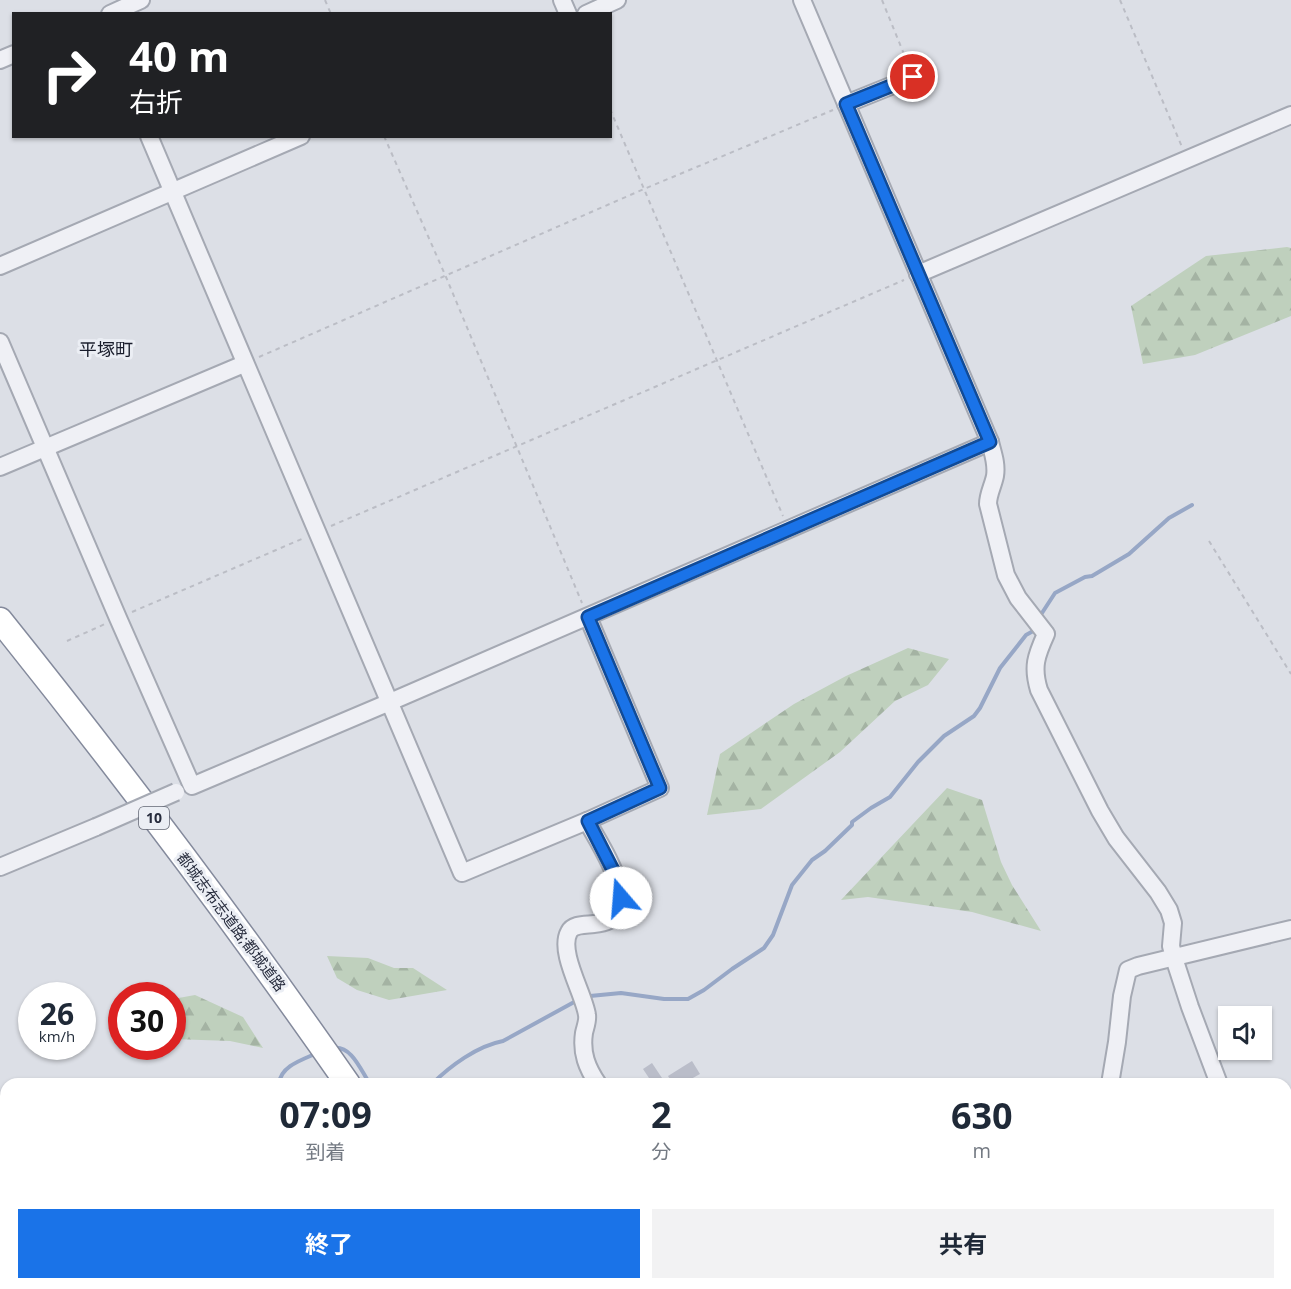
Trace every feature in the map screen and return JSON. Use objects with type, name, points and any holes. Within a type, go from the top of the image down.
[{"type":"highway","name":"都城志布志道路;都城道路","points":[[0,620],[92,737],[303,1019],[344,1078]]},
{"type":"street","points":[[114,12],[141,0]]},
{"type":"street","points":[[590,12],[617,0]]},
{"type":"street","points":[[802,0],[990,442],[996,465],[988,495],[988,504],[1003,566],[1018,598],[1046,634],[1036,655],[1035,677],[1039,690],[1100,811],[1116,838],[1169,910],[1173,923],[1171,946],[1174,958],[1217,1078]]},
{"type":"street","points":[[846,104],[913,77]]},
{"type":"street","points":[[918,274],[1291,115]]},
{"type":"street","points":[[150,138],[462,873],[588,821],[660,788],[588,617]]},
{"type":"street","points":[[0,266],[296,138]]},
{"type":"street","points":[[0,342],[192,786]]},
{"type":"street","points":[[0,467],[244,364]]},
{"type":"street","points":[[0,867],[588,617],[990,442]]},
{"type":"street","points":[[588,821],[618,880],[621,898],[618,912],[610,921],[576,926],[570,930],[567,939],[567,954],[587,1017],[584,1059],[595,1078]]},
{"type":"street","points":[[1111,1078],[1122,996],[1128,970],[1291,929]]},
{"type":"path","points":[[882,0],[913,77]]},
{"type":"path","points":[[1120,0],[1187,159]]},
{"type":"path","points":[[244,364],[644,189],[846,104]]},
{"type":"path","points":[[612,114],[789,530]]},
{"type":"path","points":[[385,138],[446,277],[588,617]]},
{"type":"path","points":[[67,641],[918,274]]},
{"type":"path","points":[[1209,541],[1291,674]]},
{"type":"green space","points":[[1291,248],[1291,316],[1195,355],[1143,364],[1131,306],[1206,256]]},
{"type":"green space","points":[[908,648],[949,659],[928,685],[895,701],[840,752],[761,809],[707,815],[720,754],[794,704],[846,676]]},
{"type":"green space","points":[[947,788],[982,800],[1001,862],[1012,885],[1041,931],[972,912],[868,897],[841,900]]},
{"type":"green space","points":[[327,956],[368,958],[394,968],[413,968],[447,990],[389,1000],[357,990],[337,978]]},
{"type":"green space","points":[[195,995],[243,1017],[263,1048],[230,1041],[186,1039],[186,997]]},
{"type":"building","points":[[692,1061],[700,1074],[693,1078],[669,1078],[668,1076]]},
{"type":"building","points":[[652,1063],[662,1078],[649,1078],[643,1069]]},
{"type":"waterway","points":[[1042,613],[1055,593],[1085,577],[1092,576],[1129,554],[1169,518],[1192,505]]},
{"type":"waterway","points":[[590,996],[621,993],[664,999],[688,999],[764,948],[773,935],[792,885],[812,860],[825,851],[852,825],[852,822],[890,797],[918,762],[944,736],[974,716],[1000,668],[1026,635],[1035,630]]},
{"type":"waterway","points":[[438,1078],[474,1052],[503,1041],[576,1001]]},
{"type":"waterway","points":[[333,1048],[340,1048],[351,1055],[366,1078]]},
{"type":"waterway","points":[[280,1078],[287,1069],[315,1054]]},
{"type":"district","name":"平塚町","points":[[106,350]]},
{"type":"route","points":[[621,898],[618,880],[588,821],[660,788],[588,617],[990,442],[846,104],[913,77]]}]
